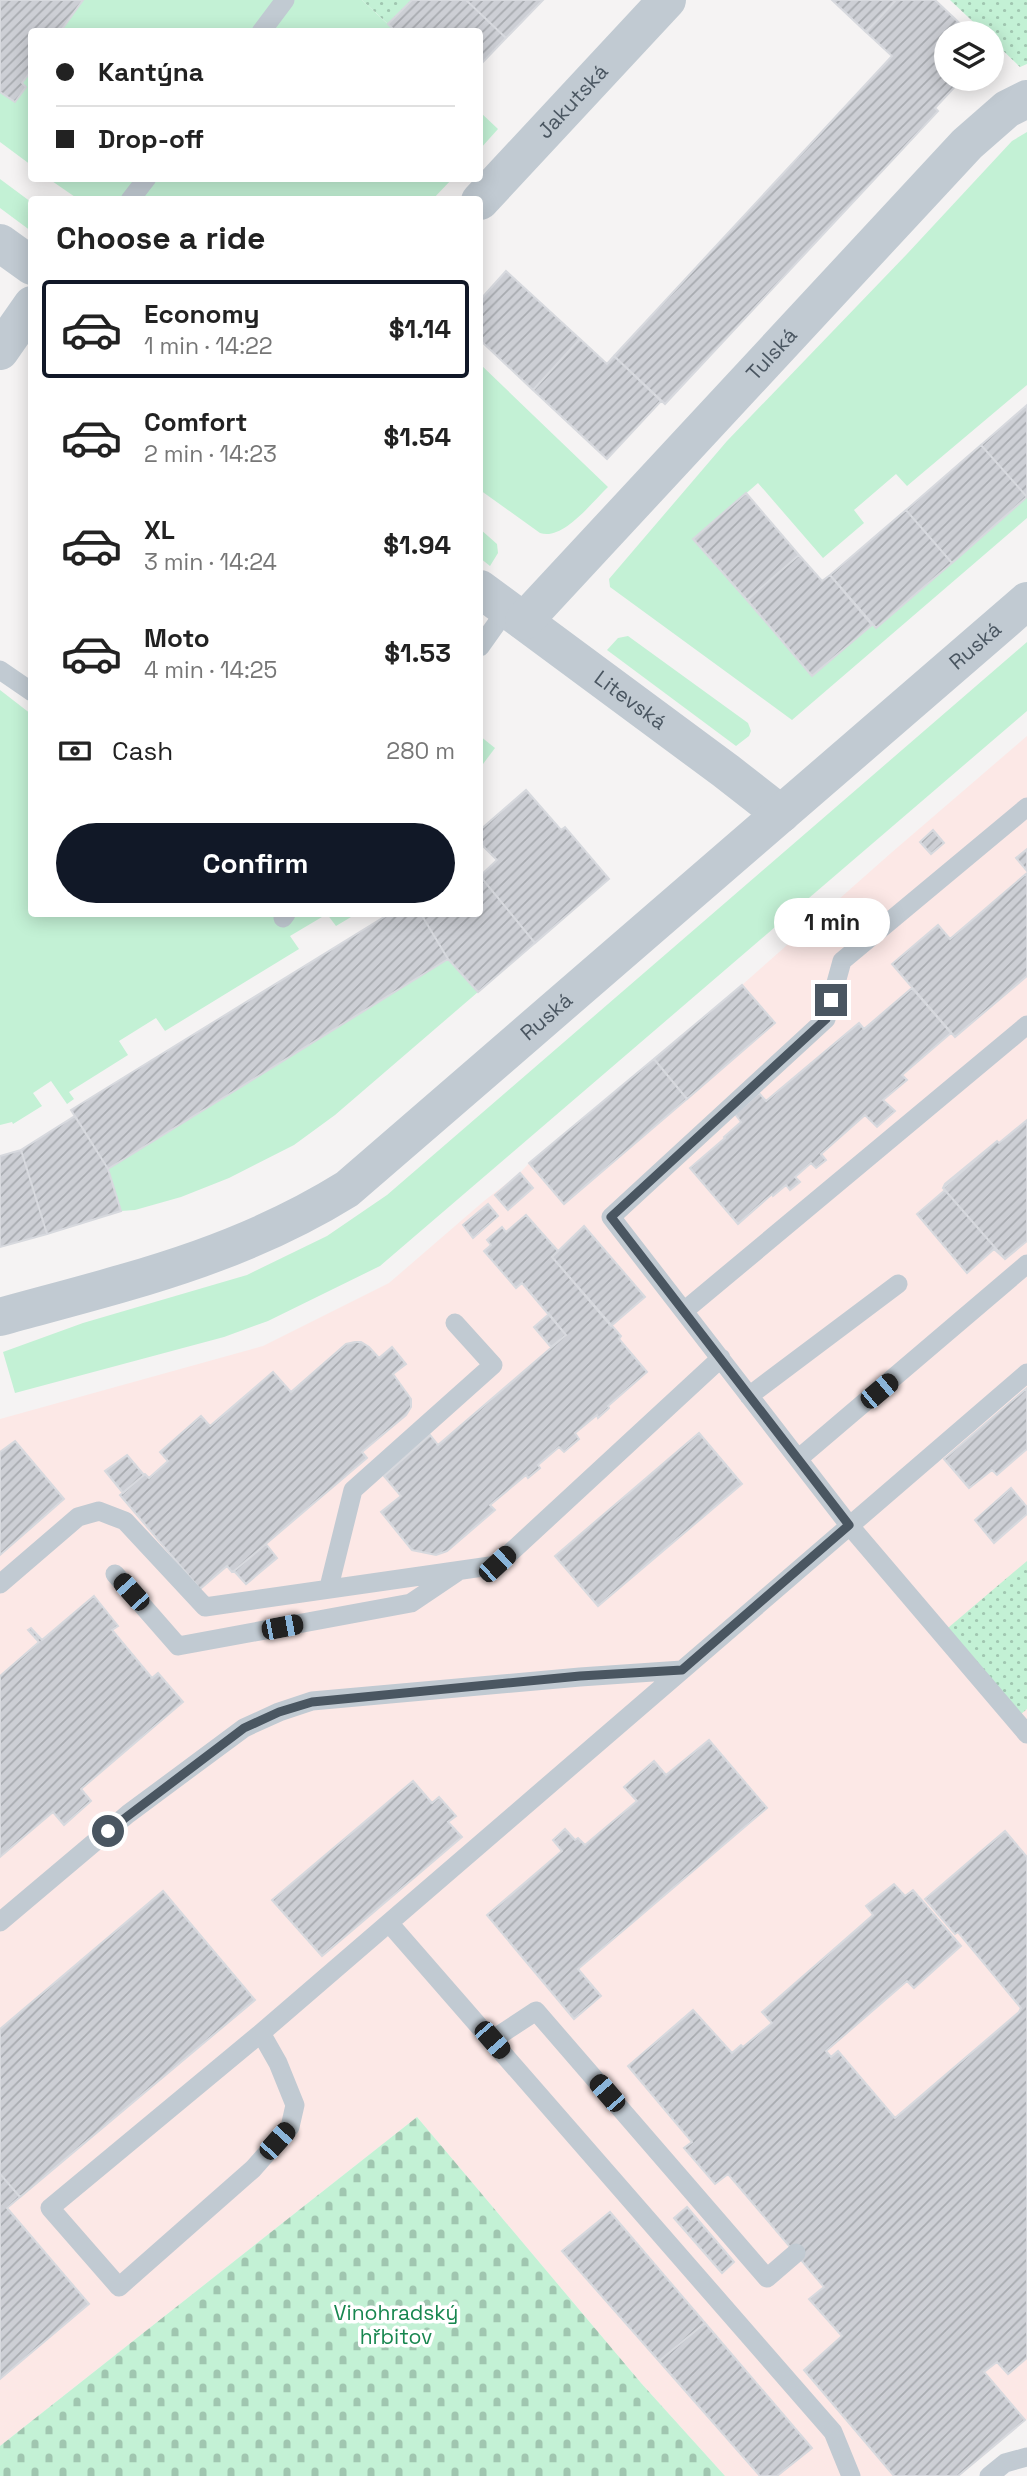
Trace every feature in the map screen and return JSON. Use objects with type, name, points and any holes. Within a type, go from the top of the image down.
[{"type":"street","name":"Jakutská","points":[[483,198],[667,0]]},
{"type":"street","name":"Tulská","points":[[504,606],[967,144],[1007,109],[1027,99]]},
{"type":"street","points":[[0,243],[28,263]]},
{"type":"street","points":[[0,351],[28,311]]},
{"type":"street","name":"Ruská","points":[[0,1317],[162,1273],[239,1245],[305,1215],[347,1189],[1027,601]]},
{"type":"street","name":"Litevská","points":[[504,606],[781,814]]},
{"type":"lane","points":[[264,28],[285,0]]},
{"type":"lane","points":[[133,196],[144,182]]},
{"type":"lane","points":[[483,642],[504,606]]},
{"type":"lane","points":[[0,670],[28,689]]},
{"type":"lane","points":[[1027,807],[842,961],[826,1019],[611,1217],[849,1525],[1027,1734]]},
{"type":"lane","points":[[684,1311],[1027,1025]]},
{"type":"lane","points":[[798,1460],[1027,1264]]},
{"type":"lane","points":[[750,1396],[898,1284]]},
{"type":"lane","points":[[329,1587],[353,1490],[493,1365],[455,1323]]},
{"type":"lane","points":[[0,1584],[78,1517],[99,1511],[125,1521],[205,1606],[497,1564],[720,1359]]},
{"type":"lane","points":[[261,2034],[278,2063],[295,2105],[290,2127],[253,2169],[119,2287],[50,2208],[261,2034],[1027,1373]]},
{"type":"lane","points":[[115,1574],[178,1646],[411,1603],[461,1570]]},
{"type":"lane","points":[[0,1922],[139,1805],[244,1728],[279,1712],[312,1702],[580,1676],[682,1670]]},
{"type":"lane","points":[[0,1902],[26,1900]]},
{"type":"lane","points":[[389,1923],[833,2432],[851,2476]]},
{"type":"lane","points":[[492,2040],[536,2011],[766,2278],[796,2253]]},
{"type":"lane","points":[[989,2476],[1005,2463],[1027,2457]]},
{"type":"shaded area","points":[[1027,736],[1027,2419],[958,2476],[725,2476],[641,2383],[417,2117],[0,2446],[0,1419],[263,1346],[389,1283],[742,985]]},
{"type":"green space","points":[[83,0],[362,0],[392,28],[63,28]]},
{"type":"green space","points":[[362,0],[412,0],[388,24]]},
{"type":"green space","points":[[950,0],[1027,0],[1027,64],[1020,67],[1004,52],[1004,21],[972,21]]},
{"type":"green space","points":[[28,74],[28,163],[0,142],[0,92],[15,102],[26,87],[22,83]]},
{"type":"green space","points":[[483,115],[498,129],[483,146]]},
{"type":"green space","points":[[1027,132],[1027,385],[907,486],[896,474],[854,510],[864,523],[823,558],[758,483],[694,539],[812,676],[872,625],[876,628],[1027,497],[1027,518],[792,720],[610,587],[609,579],[727,441],[1012,141]]},
{"type":"green space","points":[[0,179],[28,200],[28,229],[0,208]]},
{"type":"green space","points":[[53,182],[449,182],[436,196],[74,196]]},
{"type":"green space","points":[[483,367],[608,487],[567,526],[549,534],[540,533],[483,492]]},
{"type":"green space","points":[[483,532],[497,544],[498,553],[490,566],[483,560]]},
{"type":"green space","points":[[628,636],[748,723],[751,731],[749,736],[736,746],[607,650],[618,638]]},
{"type":"green space","points":[[1027,642],[1027,711],[380,1266],[268,1321],[224,1337],[15,1393],[3,1352],[83,1323],[247,1275],[327,1236],[387,1195]]},
{"type":"green space","points":[[0,690],[28,712],[28,917],[322,917],[290,936],[299,949],[165,1031],[156,1018],[119,1041],[128,1055],[69,1092],[74,1099],[67,1104],[51,1081],[33,1093],[42,1106],[13,1124],[0,1125]]},
{"type":"green space","points":[[483,738],[495,748],[483,764]]},
{"type":"green space","points":[[329,917],[351,917],[336,926]]},
{"type":"green space","points":[[448,959],[478,992],[335,1115],[294,1145],[229,1178],[181,1197],[135,1210],[121,1211],[108,1169]]},
{"type":"green space","points":[[1027,1561],[1027,1709],[1015,1719],[942,1633]]},
{"type":"green space","name":"Vinohradský hřbitov","points":[[417,2117],[641,2383],[725,2476],[0,2476],[0,2446]]},
{"type":"building","points":[[0,0],[83,0],[63,28],[28,28],[28,75],[22,83],[26,87],[15,102],[0,92]]},
{"type":"building","points":[[412,0],[466,0],[506,38],[483,62],[483,28],[392,28],[388,24]]},
{"type":"building","points":[[466,0],[543,0],[506,38]]},
{"type":"building","points":[[832,0],[896,0],[866,32]]},
{"type":"building","points":[[896,0],[935,0],[957,21],[934,21],[934,91],[951,91],[935,108],[938,111],[665,404],[614,356],[892,56],[866,32]]},
{"type":"building","points":[[506,271],[580,339],[533,390],[483,343],[483,297]]},
{"type":"building","points":[[580,339],[607,364],[614,356],[661,401],[607,459],[533,390]]},
{"type":"building","points":[[1027,405],[1027,497],[981,445]]},
{"type":"building","points":[[981,445],[1027,497],[952,563],[906,510]]},
{"type":"building","points":[[746,493],[799,555],[747,600],[693,539]]},
{"type":"building","points":[[906,510],[952,563],[876,628],[830,575]]},
{"type":"building","points":[[799,555],[822,581],[830,575],[872,625],[812,676],[747,600]]},
{"type":"building","points":[[526,790],[561,830],[565,827],[609,879],[535,943],[483,880],[483,873],[497,860],[483,846],[483,827]]},
{"type":"building","points":[[933,830],[944,843],[931,854],[920,842]]},
{"type":"building","points":[[1027,849],[1027,871],[1016,858]]},
{"type":"building","points":[[1027,873],[1027,976],[955,1037],[892,964],[938,925],[950,939]]},
{"type":"building","points":[[483,880],[535,943],[478,992],[448,959],[423,917],[483,917]]},
{"type":"building","points":[[384,917],[423,917],[448,959],[108,1169],[71,1110]]},
{"type":"building","points":[[742,985],[775,1023],[687,1099],[654,1059]]},
{"type":"building","points":[[912,988],[951,1033],[902,1075],[907,1080],[883,1100],[895,1111],[877,1127],[865,1115],[821,1154],[826,1160],[816,1168],[811,1163],[795,1177],[800,1182],[790,1190],[786,1185],[773,1196],[772,1194],[738,1224],[690,1168],[741,1122],[735,1114],[759,1093],[766,1101],[859,1023],[864,1029]]},
{"type":"building","points":[[654,1059],[687,1099],[564,1204],[529,1163]]},
{"type":"building","points":[[75,1116],[108,1169],[121,1211],[47,1234],[21,1150]]},
{"type":"building","points":[[1027,1120],[1027,1241],[1005,1259],[994,1249],[967,1273],[917,1214],[945,1190],[945,1184]]},
{"type":"building","points":[[1027,1120],[1027,1241],[1005,1259],[943,1188],[997,1141],[999,1143]]},
{"type":"building","points":[[21,1150],[47,1234],[0,1247],[0,1156]]},
{"type":"building","points":[[520,1173],[533,1188],[508,1210],[495,1195]]},
{"type":"building","points":[[488,1204],[498,1216],[473,1238],[463,1225]]},
{"type":"building","points":[[526,1215],[558,1251],[552,1257],[621,1336],[619,1339],[647,1372],[598,1418],[597,1415],[575,1433],[579,1439],[564,1452],[559,1447],[538,1465],[540,1468],[528,1478],[526,1475],[490,1505],[495,1510],[447,1551],[436,1555],[412,1550],[381,1512],[401,1496],[384,1476],[430,1435],[438,1445],[566,1335],[522,1283],[516,1288],[484,1251],[491,1245],[487,1240],[502,1227],[506,1232]]},
{"type":"building","points":[[584,1226],[645,1297],[611,1326],[552,1257]]},
{"type":"building","points":[[549,1314],[566,1335],[551,1347],[534,1327]]},
{"type":"building","points":[[355,1342],[369,1347],[379,1358],[392,1347],[406,1364],[393,1374],[411,1399],[411,1407],[406,1415],[362,1452],[367,1458],[234,1571],[227,1566],[200,1589],[120,1495],[145,1474],[149,1478],[168,1461],[160,1452],[201,1416],[210,1426],[273,1372],[291,1392],[346,1344]]},
{"type":"building","points":[[1027,1388],[1027,1449],[997,1475],[992,1470],[969,1488],[944,1459]]},
{"type":"building","points":[[699,1433],[742,1484],[598,1606],[555,1556]]},
{"type":"building","points":[[15,1441],[64,1499],[0,1555],[0,1452]]},
{"type":"building","points":[[127,1455],[144,1475],[123,1493],[105,1471]]},
{"type":"building","points":[[1011,1488],[1027,1507],[1027,1514],[994,1543],[975,1520]]},
{"type":"building","points":[[266,1544],[277,1558],[246,1584],[234,1571]]},
{"type":"building","points":[[94,1596],[118,1626],[112,1630],[152,1678],[158,1673],[183,1702],[81,1789],[91,1801],[64,1825],[53,1812],[0,1857],[0,1676],[39,1642],[28,1630],[31,1628],[42,1640]]},
{"type":"building","points":[[709,1740],[767,1808],[578,1969],[601,1996],[574,2019],[487,1915],[562,1851],[553,1840],[565,1829],[575,1840],[578,1838],[585,1845],[637,1801],[624,1787],[654,1761],[666,1775]]},
{"type":"building","points":[[413,1781],[432,1803],[439,1797],[456,1816],[448,1822],[462,1837],[322,1956],[272,1900]]},
{"type":"building","points":[[1005,1831],[1027,1857],[1027,2358],[1008,2374],[997,2362],[984,2372],[1025,2420],[958,2476],[894,2476],[804,2370],[842,2336],[809,2299],[824,2287],[728,2174],[715,2184],[684,2148],[692,2142],[628,2066],[693,2010],[732,2053],[741,2045],[743,2047],[772,2023],[762,2012],[873,1915],[866,1906],[894,1884],[905,1896],[913,1890],[961,1946],[914,1988],[907,1981],[826,2051],[831,2057],[838,2051],[895,2118],[1021,2008],[958,1932],[955,1934],[925,1899]]},
{"type":"building","points":[[163,1891],[255,2000],[20,2197],[0,2174],[0,2029]]},
{"type":"building","points":[[0,2174],[20,2197],[7,2208],[89,2304],[0,2379]]},
{"type":"building","points":[[687,2207],[734,2262],[722,2273],[674,2218]]},
{"type":"building","points":[[610,2212],[705,2323],[659,2361],[562,2251]]},
{"type":"building","points":[[705,2323],[812,2448],[777,2476],[760,2476],[659,2361]]},
{"type":"route","points":[[108,1831],[244,1728],[279,1712],[312,1702],[580,1676],[682,1670],[849,1525],[611,1217],[826,1019],[831,1000]]}]
